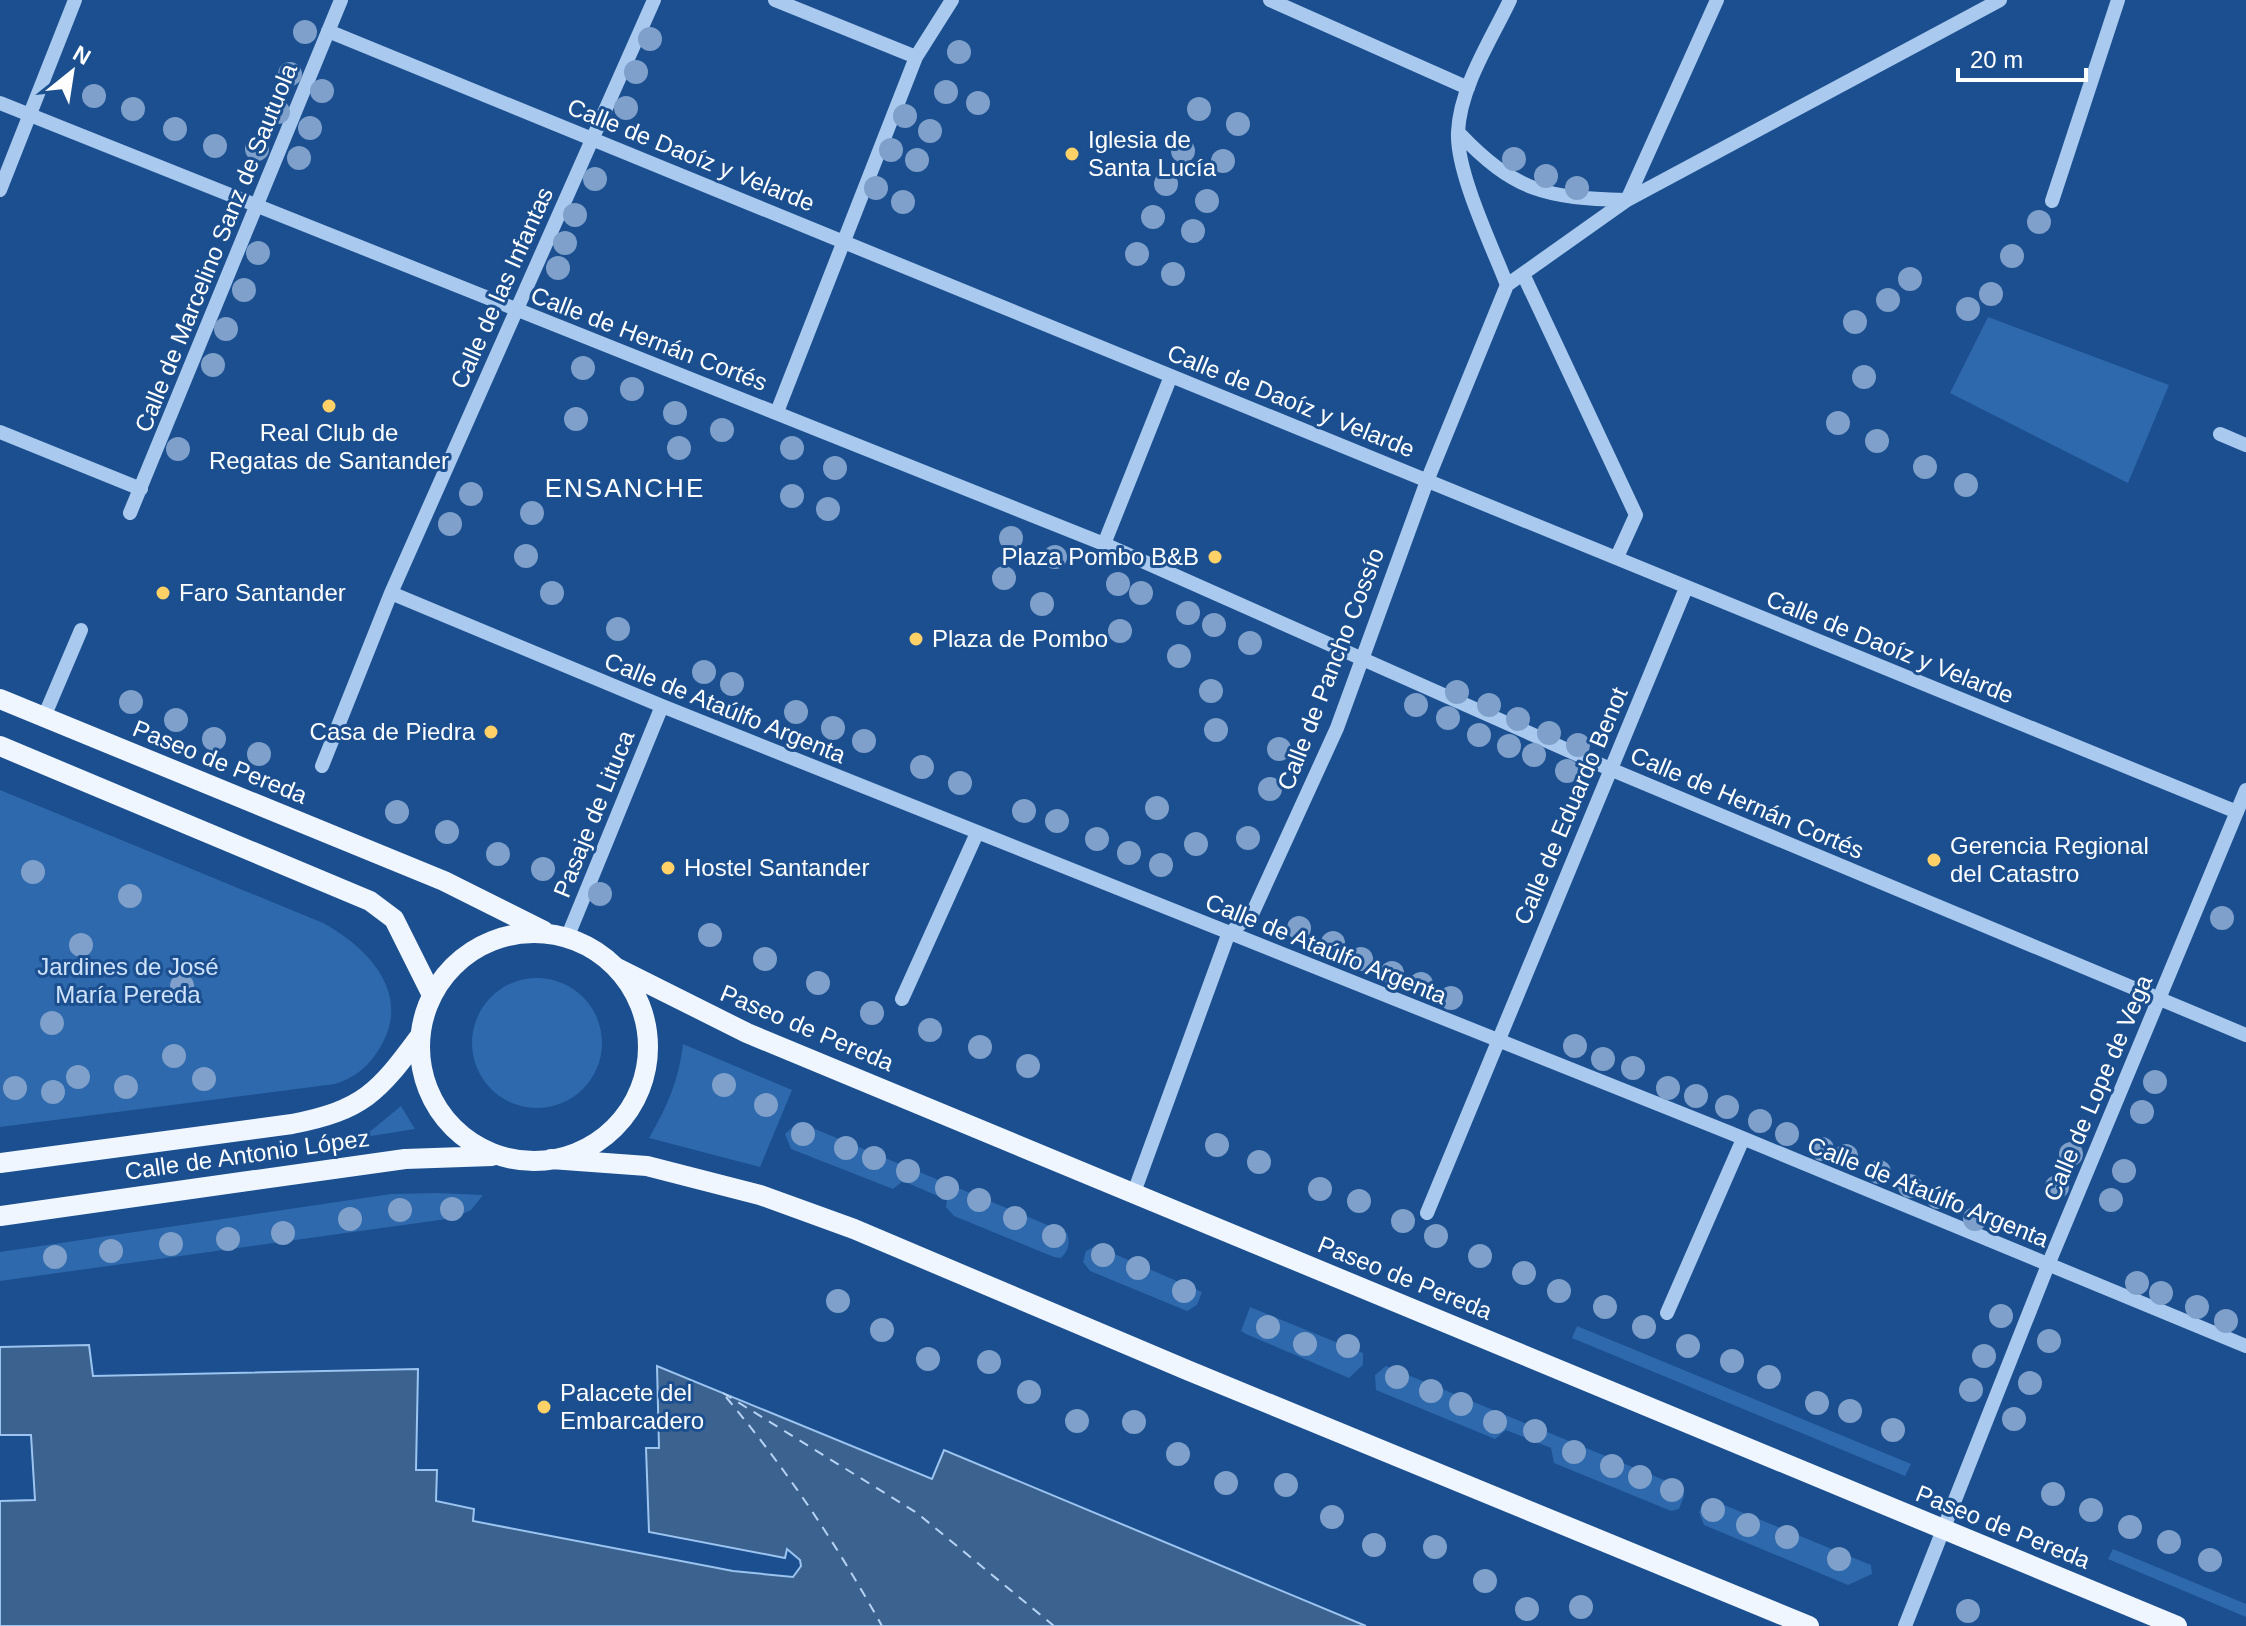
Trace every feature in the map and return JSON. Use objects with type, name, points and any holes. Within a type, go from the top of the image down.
[{"type":"main road","name":"Paseo de Pereda","points":[[0,699],[444,881],[558,936]]},
{"type":"main road","points":[[0,746],[357,893],[394,919],[432,995]]},
{"type":"main road","points":[[551,1159],[578,1152],[602,1139],[622,1119],[637,1097],[646,1070],[648,1043],[643,1016],[633,991],[617,968],[602,955],[558,936],[514,935],[481,945],[453,967],[432,995],[420,1036],[425,1081],[447,1120],[463,1136],[503,1156],[647,1166],[760,1195],[841,1224],[1809,1626]]},
{"type":"main road","name":"Paseo de Pereda","points":[[617,968],[747,1033],[2177,1626]]},
{"type":"main road","name":"Calle de Antonio López","points":[[0,1163],[292,1124],[339,1113],[367,1098],[382,1085],[420,1036]]},
{"type":"main road","name":"Calle de Antonio López","points":[[0,1216],[405,1159],[503,1156]]},
{"type":"street","points":[[0,190],[75,0]]},
{"type":"street","name":"Calle de Marcelino Sanz de Sautuola","points":[[130,513],[341,0]]},
{"type":"street","name":"Calle de las Infantas","points":[[322,766],[391,593],[654,0]]},
{"type":"street","points":[[775,0],[916,57]]},
{"type":"street","points":[[777,412],[916,57],[952,0]]},
{"type":"street","points":[[1270,0],[1468,88]]},
{"type":"street","points":[[1510,0],[1468,88],[1458,132],[1463,165],[1507,285],[1627,200],[2000,0]]},
{"type":"street","points":[[1627,200],[1717,0]]},
{"type":"street","points":[[2052,201],[2118,0]]},
{"type":"street","name":"Calle de Daoíz y Velarde","points":[[328,31],[2237,812]]},
{"type":"street","name":"Calle de Hernán Cortés","points":[[0,103],[1104,544],[1610,769],[2246,1035]]},
{"type":"street","points":[[1458,132],[1490,166],[1520,184],[1568,199],[1627,200]]},
{"type":"street","points":[[1523,274],[1636,515],[1617,557]]},
{"type":"street","name":"Calle de Pancho Cossío","points":[[1133,1195],[1224,955],[1228,935],[1253,912],[1337,728],[1427,481],[1507,285]]},
{"type":"street","points":[[1104,544],[1171,376]]},
{"type":"street","points":[[0,432],[141,489]]},
{"type":"street","points":[[2220,434],[2246,445]]},
{"type":"street","name":"Calle de Eduardo Benot","points":[[1427,1213],[1492,1063],[1496,1041],[1686,588]]},
{"type":"street","name":"Calle de Ataúlfo Argenta","points":[[391,593],[662,706],[1743,1139],[2246,1346]]},
{"type":"street","points":[[44,717],[81,630]]},
{"type":"street","name":"Pasaje de Lituca","points":[[558,936],[662,706]]},
{"type":"street","name":"Calle de Lope de Vega","points":[[1905,1626],[2048,1265],[2246,790]]},
{"type":"street","points":[[902,999],[977,833]]},
{"type":"street","points":[[1667,1313],[1743,1139]]},
{"type":"green space","points":[[1988,317],[2169,385],[2128,483],[1950,393]]},
{"type":"green space","name":"Jardines de José María Pereda","points":[[0,790],[323,923],[339,933],[369,958],[388,990],[391,1007],[389,1026],[377,1053],[356,1074],[335,1084],[0,1127]]},
{"type":"green space","points":[[537,978],[562,983],[583,997],[597,1018],[602,1043],[597,1068],[583,1089],[562,1103],[537,1108],[512,1103],[491,1089],[477,1068],[472,1043],[477,1018],[491,997],[512,983]]},
{"type":"green space","points":[[683,1044],[792,1090],[760,1167],[649,1138],[671,1093]]},
{"type":"green space","points":[[401,1106],[415,1129],[352,1139],[372,1130]]},
{"type":"green space","points":[[798,1122],[1067,1233],[1067,1249],[1061,1258],[1054,1257],[954,1216],[946,1207],[947,1200],[903,1181],[893,1189],[791,1149],[785,1134]]},
{"type":"green space","points":[[391,1194],[483,1195],[471,1210],[454,1218],[0,1281],[0,1252]]},
{"type":"green space","points":[[1096,1246],[1202,1292],[1197,1305],[1187,1311],[1090,1271],[1083,1262],[1086,1251]]},
{"type":"green space","points":[[1250,1307],[1363,1353],[1363,1365],[1349,1378],[1246,1334],[1241,1331]]},
{"type":"green space","points":[[1577,1326],[1911,1464],[1905,1476],[1572,1338]]},
{"type":"green space","points":[[1386,1366],[1681,1487],[1684,1496],[1679,1509],[1671,1511],[1554,1463],[1551,1448],[1506,1430],[1495,1439],[1376,1390],[1375,1375]]},
{"type":"green space","points":[[1712,1500],[1871,1565],[1872,1574],[1848,1585],[1704,1525],[1699,1512],[1706,1501]]},
{"type":"green space","points":[[2113,1549],[2246,1604],[2246,1617],[2108,1559]]},
{"type":"shaded area","points":[[89,1345],[93,1376],[418,1369],[416,1470],[437,1470],[436,1501],[474,1509],[473,1521],[733,1571],[793,1577],[801,1566],[800,1560],[787,1549],[785,1558],[649,1532],[646,1448],[659,1448],[657,1366],[932,1479],[944,1450],[1366,1626],[0,1626],[0,1501],[35,1500],[31,1435],[0,1435],[0,1347]]},
{"type":"ferry route","points":[[723,1393],[917,1513],[1054,1626]]},
{"type":"ferry route","points":[[726,1397],[810,1508],[882,1626]]},
{"type":"place","name":"Iglesia de Santa Lucía","points":[[1072,154]]},
{"type":"place","name":"Real Club de Regatas de Santander","points":[[329,406]]},
{"type":"place","name":"Plaza Pombo B&B","points":[[1215,557]]},
{"type":"place","name":"Faro Santander","points":[[163,593]]},
{"type":"place","name":"Plaza de Pombo","points":[[916,639]]},
{"type":"place","name":"Casa de Piedra","points":[[491,732]]},
{"type":"place","name":"Gerencia Regional del Catastro","points":[[1934,860]]},
{"type":"place","name":"Hostel Santander","points":[[668,868]]},
{"type":"place","name":"Palacete del Embarcadero","points":[[544,1407]]},
{"type":"district","name":"ENSANCHE","points":[[625,488]]}]
